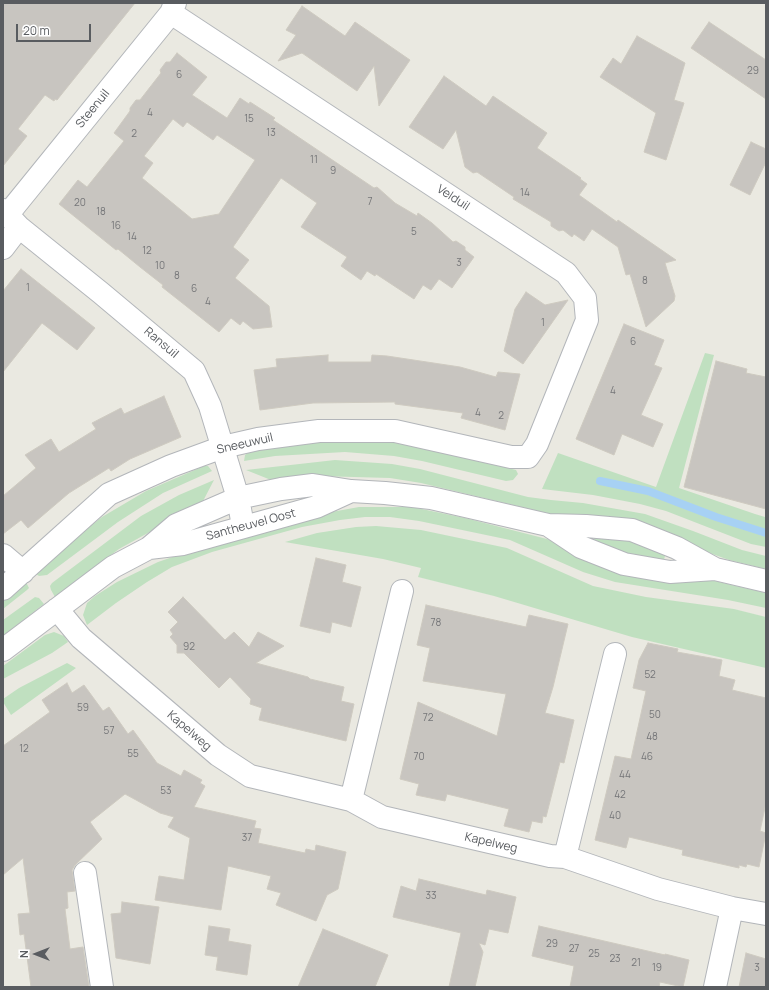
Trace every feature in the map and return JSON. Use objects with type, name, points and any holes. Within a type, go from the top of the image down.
[{"type":"street","name":"Steenuil","points":[[3,248],[10,217],[173,8]]},
{"type":"street","name":"Velduil","points":[[173,8],[566,273],[585,298],[587,320],[537,444],[528,457]]},
{"type":"street","name":"Ransuil","points":[[10,217],[194,371],[210,406],[223,447],[238,498],[243,526]]},
{"type":"street","name":"Sneeuwuil","points":[[3,590],[109,494],[171,466],[223,447],[258,439],[319,431],[395,431],[511,457],[528,457]]},
{"type":"street","name":"Santheuvel Oost","points":[[3,650],[113,567],[149,548],[176,525],[238,498],[281,489],[313,485],[351,491],[431,498],[548,525],[586,526],[632,530],[677,548],[715,568],[766,581]]},
{"type":"street","name":"Santheuvel Oost","points":[[149,548],[184,544],[243,526],[316,507],[351,491]]},
{"type":"street","name":"Santheuvel Oost","points":[[548,525],[581,547],[624,564],[670,572],[715,568]]},
{"type":"street","points":[[3,555],[23,572]]},
{"type":"street","points":[[351,800],[402,591]]},
{"type":"street","name":"Kapelweg","points":[[57,609],[81,638],[218,755],[250,776],[351,800],[382,817],[550,856],[565,857],[658,889],[732,908],[766,914]]},
{"type":"street","points":[[565,857],[615,654]]},
{"type":"street","points":[[86,873],[102,987]]},
{"type":"street","points":[[715,987],[732,908]]},
{"type":"green space","points":[[705,353],[714,355],[679,488],[755,514],[766,516],[766,547],[751,544],[666,511],[640,504],[593,495],[542,489],[558,453],[656,487]]},
{"type":"green space","points":[[338,441],[395,443],[429,448],[516,470],[518,474],[513,480],[506,481],[422,461],[394,456],[345,452],[275,456],[244,461],[245,455],[249,452],[303,443]]},
{"type":"green space","points":[[335,460],[392,464],[420,469],[528,497],[583,503],[645,514],[742,550],[766,556],[766,569],[729,560],[658,531],[551,514],[421,483],[390,478],[318,476],[276,482],[246,470]]},
{"type":"green space","points":[[204,466],[208,466],[212,471],[163,493],[118,522],[47,575],[39,576],[36,574],[66,545],[102,517],[146,491]]},
{"type":"green space","points":[[214,480],[202,503],[119,549],[55,597],[50,586],[52,583],[141,516],[179,495]]},
{"type":"green space","points":[[359,507],[412,507],[465,518],[547,539],[573,550],[766,593],[766,608],[728,600],[615,582],[583,572],[510,540],[419,521],[390,517],[365,517],[302,527],[212,552],[172,567],[116,603],[87,625],[83,615],[87,603],[117,582],[158,562],[193,550],[326,513]]},
{"type":"green space","points":[[376,526],[421,530],[507,548],[593,586],[646,597],[734,609],[766,617],[766,668],[632,637],[494,596],[418,577],[421,568],[383,559],[285,542],[317,533],[356,527]]},
{"type":"green space","points":[[596,531],[667,549],[663,563],[593,545]]},
{"type":"green space","points":[[26,582],[29,588],[3,609],[3,601]]},
{"type":"green space","points":[[35,597],[39,598],[44,604],[3,636],[3,620]]},
{"type":"green space","points":[[54,632],[64,636],[68,642],[52,653],[3,679],[3,666],[45,635]]},
{"type":"green space","points":[[67,663],[76,668],[11,715],[3,702],[3,699],[19,688]]},
{"type":"building","points":[[3,3],[135,3],[57,100],[55,99],[54,101],[45,95],[18,129],[27,136],[3,166]]},
{"type":"building","points":[[302,6],[345,36],[355,22],[410,60],[379,106],[374,66],[357,91],[302,53],[278,61],[296,35],[286,30]]},
{"type":"building","points":[[709,22],[766,60],[766,99],[691,48]]},
{"type":"building","points":[[637,36],[685,63],[674,100],[684,103],[666,160],[644,152],[656,113],[600,77],[613,58],[621,64]]},
{"type":"building","points":[[177,53],[207,77],[192,95],[227,118],[240,98],[249,104],[250,102],[275,118],[273,120],[374,188],[377,187],[395,203],[417,216],[418,213],[432,223],[453,242],[456,241],[465,247],[465,250],[474,257],[452,288],[439,279],[431,290],[423,285],[414,299],[376,274],[375,276],[367,271],[361,280],[341,266],[347,257],[301,227],[317,203],[281,178],[233,247],[249,260],[235,278],[269,306],[272,327],[253,329],[243,321],[240,325],[231,318],[219,332],[162,287],[163,285],[118,249],[116,250],[59,204],[78,180],[87,187],[124,141],[114,133],[136,100],[140,100],[161,73],[160,70],[166,62],[170,62]],"holes":[[[173,119],[183,127],[187,122],[213,140],[217,135],[255,160],[219,214],[192,219],[142,178],[153,163],[144,156]]]},
{"type":"building","points":[[444,76],[486,106],[493,96],[547,133],[537,148],[581,178],[580,179],[587,184],[579,195],[617,222],[618,220],[676,260],[665,263],[675,296],[674,301],[646,327],[630,274],[626,275],[618,247],[592,229],[584,241],[574,234],[572,237],[563,230],[559,231],[551,226],[551,222],[513,199],[514,197],[477,172],[473,173],[465,167],[456,130],[443,149],[409,127]]},
{"type":"building","points":[[751,142],[766,149],[766,162],[750,195],[730,185]]},
{"type":"building","points":[[21,269],[95,328],[77,350],[42,323],[3,372],[3,291]]},
{"type":"building","points":[[526,292],[545,305],[568,300],[523,364],[504,351],[515,309]]},
{"type":"building","points":[[624,324],[664,340],[654,365],[662,368],[641,415],[663,424],[653,447],[622,434],[614,455],[576,439]]},
{"type":"building","points":[[328,355],[328,362],[371,362],[372,355],[460,367],[496,377],[498,372],[520,374],[505,430],[461,418],[463,413],[395,404],[395,402],[313,403],[260,410],[254,370],[277,367],[276,359]]},
{"type":"building","points":[[716,361],[747,369],[746,373],[766,377],[766,509],[684,487]]},
{"type":"building","points":[[164,396],[181,437],[130,459],[111,471],[109,468],[69,493],[28,528],[21,520],[3,534],[3,496],[36,468],[25,455],[51,439],[59,452],[96,429],[92,423],[121,408],[124,414]]},
{"type":"building","points":[[316,558],[346,565],[342,582],[361,587],[351,627],[332,622],[330,633],[300,626]]},
{"type":"building","points":[[183,597],[225,640],[234,632],[249,647],[258,632],[284,646],[256,663],[308,677],[310,679],[344,687],[341,701],[354,704],[346,741],[259,720],[262,708],[250,704],[251,699],[230,677],[219,688],[184,653],[177,653],[177,645],[170,637],[173,634],[170,630],[178,622],[168,612]]},
{"type":"building","points":[[426,605],[526,627],[529,615],[568,624],[553,687],[545,713],[574,720],[564,763],[560,762],[546,817],[543,816],[542,823],[532,821],[529,832],[504,826],[509,809],[447,794],[445,801],[416,795],[419,784],[400,779],[418,702],[497,736],[506,694],[423,681],[430,648],[417,645]]},
{"type":"building","points":[[648,643],[678,649],[677,652],[722,660],[719,676],[735,680],[732,690],[766,698],[766,803],[760,831],[766,833],[759,867],[747,864],[746,867],[739,865],[739,868],[682,855],[683,850],[629,837],[626,848],[595,840],[615,756],[631,759],[646,691],[633,688],[639,660]]},
{"type":"building","points":[[67,683],[72,693],[84,685],[103,711],[109,707],[128,734],[133,730],[157,763],[181,776],[184,770],[202,780],[200,783],[205,786],[194,807],[256,821],[254,828],[261,829],[258,843],[305,853],[306,849],[315,851],[316,845],[346,852],[338,889],[327,895],[316,921],[276,905],[281,893],[267,889],[271,876],[228,866],[221,910],[155,900],[159,876],[184,880],[190,838],[168,827],[174,817],[160,813],[125,794],[90,822],[102,839],[75,865],[72,870],[75,891],[67,892],[68,908],[65,909],[70,949],[83,947],[89,987],[31,987],[24,934],[20,935],[18,914],[30,913],[23,858],[3,875],[3,746],[50,712],[42,700]]},
{"type":"building","points":[[419,879],[486,895],[487,890],[516,897],[508,933],[489,929],[485,945],[479,943],[483,952],[475,987],[449,987],[461,933],[393,917],[401,886],[416,891]]},
{"type":"building","points":[[122,902],[159,907],[150,964],[116,958],[111,914],[121,913]]},
{"type":"building","points":[[209,926],[230,929],[228,941],[251,945],[247,975],[216,970],[218,957],[205,955]]},
{"type":"building","points":[[539,926],[689,960],[683,987],[660,982],[659,987],[570,987],[574,966],[532,956]]},
{"type":"building","points":[[323,929],[388,955],[375,987],[298,987]]},
{"type":"building","points":[[746,953],[766,959],[766,987],[739,987]]},
{"type":"waterway","points":[[600,481],[648,491],[716,517],[766,533]]}]
